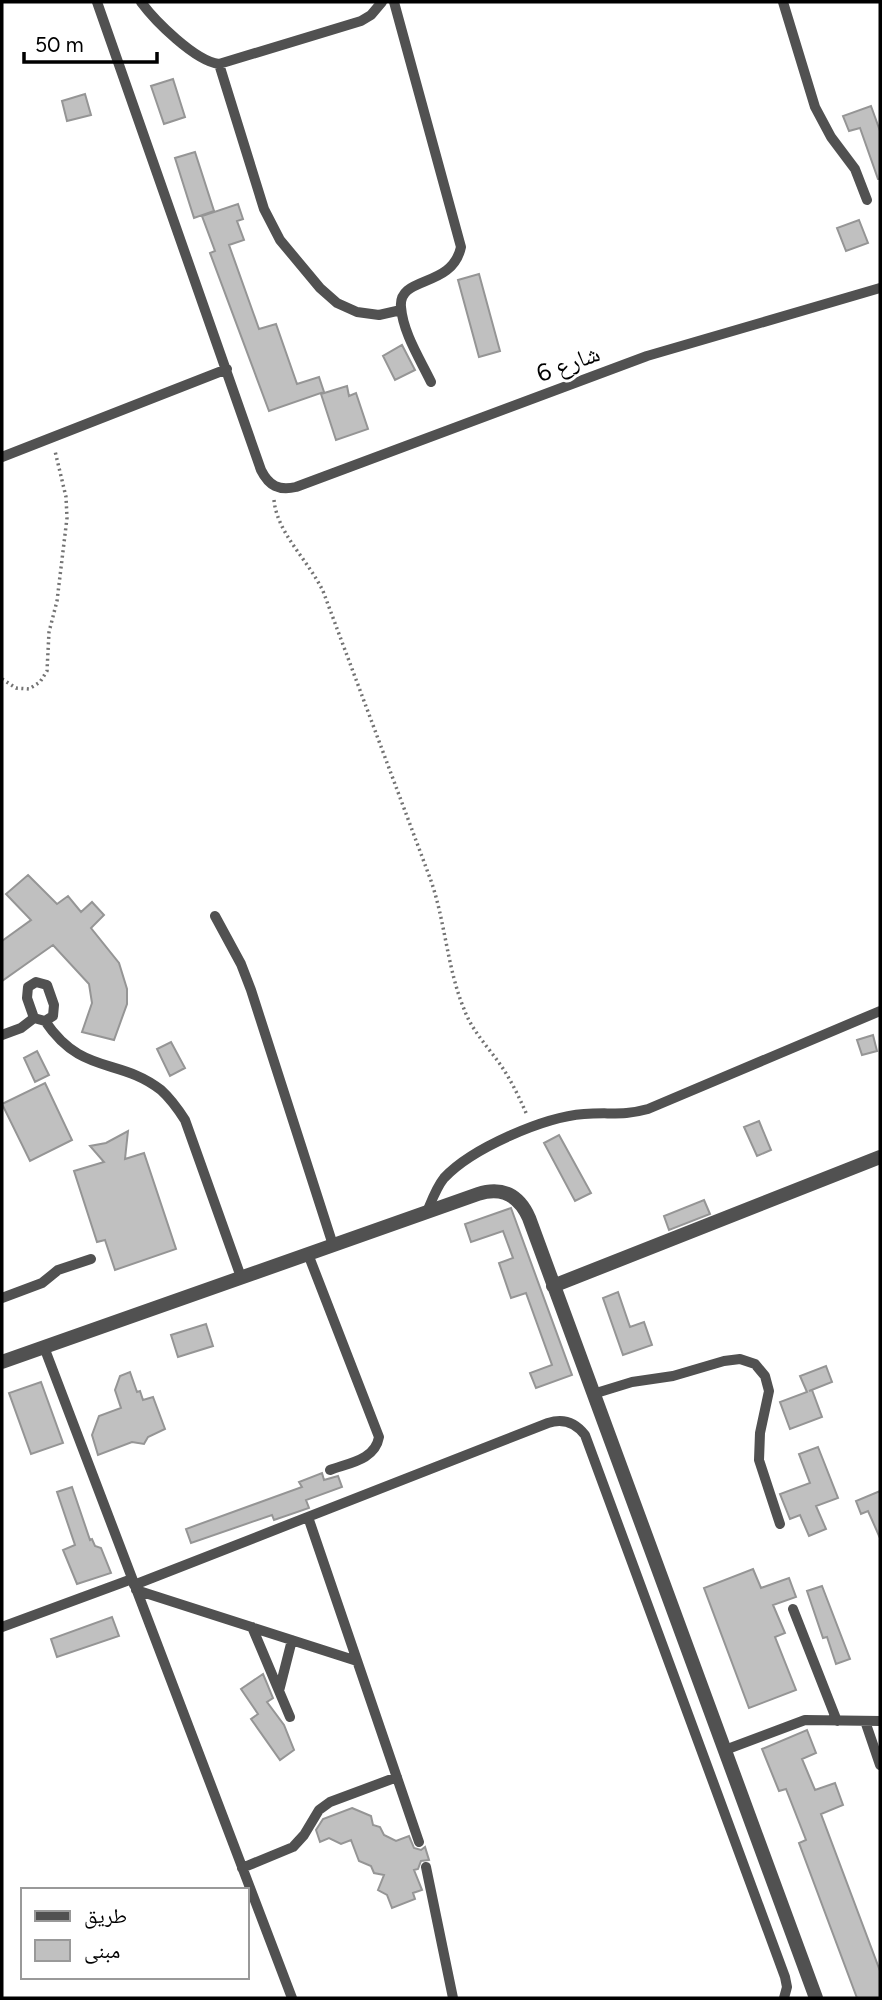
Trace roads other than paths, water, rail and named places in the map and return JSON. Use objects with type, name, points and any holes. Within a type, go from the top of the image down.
[{"type":"street","points":[[553,1286],[880,1157]]},
{"type":"street","points":[[2,1362],[490,1190],[503,1191],[515,1197],[524,1206],[816,1998]]},
{"type":"lane","points":[[2,457],[227,369],[97,2]]},
{"type":"lane","points":[[141,2],[148,12],[195,55],[210,63],[219,64],[361,21],[371,15],[382,2]]},
{"type":"lane","points":[[394,2],[461,247],[458,259],[450,270],[405,291],[402,297],[401,310],[409,335],[431,382]]},
{"type":"lane","points":[[783,2],[815,107],[831,137],[855,169],[867,200]]},
{"type":"lane","points":[[219,64],[264,209],[281,240],[320,288],[337,303],[357,312],[379,315],[401,310]]},
{"type":"lane","name":"شارع 6","points":[[227,369],[261,470],[266,480],[275,487],[286,489],[646,356],[880,288]]},
{"type":"lane","points":[[215,916],[235,952],[251,990],[333,1245]]},
{"type":"lane","points":[[427,1212],[433,1195],[443,1180],[456,1167],[494,1143],[571,1116],[616,1115],[648,1110],[880,1011]]},
{"type":"lane","points":[[2,1035],[40,1020],[81,1057],[144,1080],[160,1090],[174,1104],[184,1120],[241,1278]]},
{"type":"lane","points":[[309,1254],[379,1437],[378,1446],[372,1453],[330,1470]]},
{"type":"lane","points":[[2,1298],[41,1283],[58,1270],[91,1259]]},
{"type":"lane","points":[[44,1347],[292,1998]]},
{"type":"lane","points":[[593,1394],[632,1382],[683,1374],[724,1361],[740,1359],[755,1364],[765,1376],[769,1391],[760,1433],[759,1460],[780,1524]]},
{"type":"lane","points":[[2,1627],[134,1584],[556,1421],[565,1421],[580,1428],[585,1435],[785,1977],[787,1987],[784,1998]]},
{"type":"lane","points":[[307,1517],[419,1842]]},
{"type":"lane","points":[[134,1584],[252,1627],[357,1661]]},
{"type":"lane","points":[[793,1609],[837,1721]]},
{"type":"lane","points":[[252,1627],[290,1717]]},
{"type":"lane","points":[[279,1691],[292,1640]]},
{"type":"lane","points":[[724,1750],[804,1720],[880,1721]]},
{"type":"lane","points":[[865,1721],[880,1765]]},
{"type":"lane","points":[[243,1868],[293,1847],[304,1835],[319,1810],[330,1802],[397,1776]]},
{"type":"lane","points":[[426,1867],[453,1998]]}]
